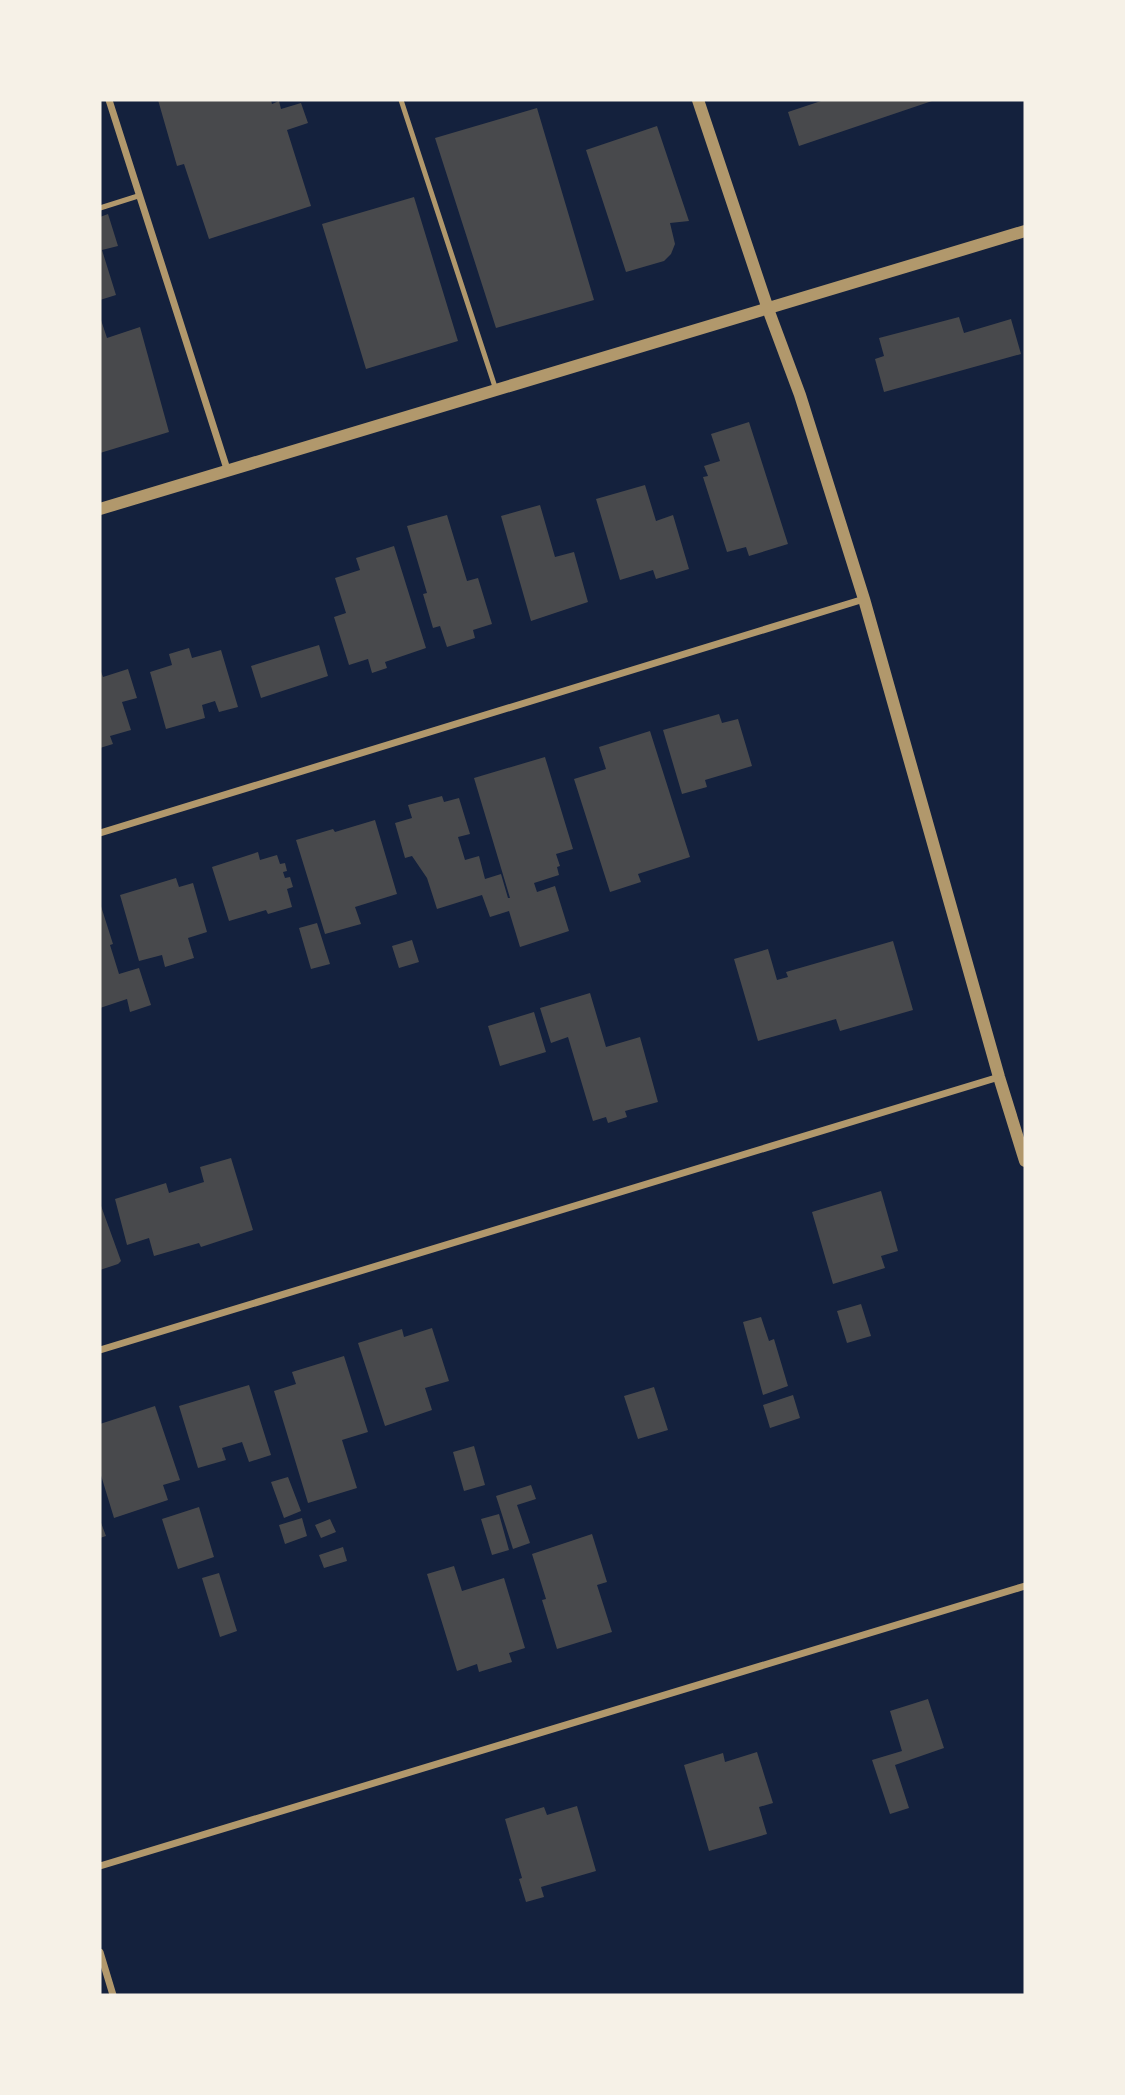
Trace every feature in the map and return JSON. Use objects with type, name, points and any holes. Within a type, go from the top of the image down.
[{"type":"street","points":[[109,100],[227,469]]},
{"type":"street","points":[[698,100],[768,309],[800,395],[864,600],[1025,1161]]},
{"type":"street","points":[[100,509],[1025,231]]},
{"type":"street","points":[[100,833],[864,600]]},
{"type":"street","points":[[100,1350],[999,1077]]},
{"type":"street","points":[[100,1866],[1025,1586]]},
{"type":"street","points":[[100,1952],[113,1995]]},
{"type":"lane","points":[[401,100],[497,391]]},
{"type":"lane","points":[[100,208],[138,196]]},
{"type":"building","points":[[158,100],[271,100],[272,104],[279,101],[281,109],[301,103],[308,123],[287,130],[311,206],[209,239],[184,164],[177,166]]},
{"type":"building","points":[[824,100],[935,100],[799,146],[788,112]]},
{"type":"building","points":[[537,108],[594,300],[496,328],[435,138]]},
{"type":"building","points":[[657,126],[689,221],[670,223],[675,244],[664,261],[626,272],[586,150]]},
{"type":"building","points":[[414,197],[458,341],[366,369],[322,224]]},
{"type":"building","points":[[108,214],[118,246],[102,250],[116,295],[100,300],[100,217]]},
{"type":"building","points":[[100,317],[107,338],[140,327],[169,432],[100,453]]},
{"type":"building","points":[[959,317],[964,333],[1011,319],[1021,354],[884,392],[875,359],[884,356],[879,338]]},
{"type":"building","points":[[749,422],[788,544],[749,556],[746,547],[727,552],[703,477],[708,476],[704,466],[720,461],[711,434]]},
{"type":"building","points":[[645,485],[656,521],[673,515],[689,569],[656,579],[653,570],[620,580],[596,499]]},
{"type":"building","points":[[540,505],[555,557],[574,552],[588,602],[531,621],[501,516]]},
{"type":"building","points":[[447,515],[467,581],[478,578],[492,624],[473,630],[475,638],[447,647],[440,626],[433,628],[423,594],[427,593],[407,526]]},
{"type":"building","points":[[394,546],[426,648],[385,662],[387,668],[372,673],[368,659],[349,665],[334,617],[346,613],[335,578],[360,570],[356,558]]},
{"type":"building","points":[[319,645],[328,676],[261,698],[251,666]]},
{"type":"building","points":[[189,648],[192,658],[221,650],[238,707],[219,712],[215,701],[202,705],[205,718],[166,729],[150,672],[172,665],[169,654]]},
{"type":"building","points":[[100,669],[103,677],[128,669],[137,698],[122,702],[131,730],[110,736],[113,744],[100,748]]},
{"type":"building","points":[[719,714],[722,723],[738,719],[752,766],[705,780],[707,787],[682,794],[663,730]]},
{"type":"building","points":[[650,731],[690,857],[638,874],[641,882],[610,892],[574,779],[606,769],[599,747]]},
{"type":"building","points":[[545,757],[573,849],[556,854],[560,866],[557,867],[559,875],[534,883],[537,892],[555,886],[569,931],[520,947],[509,911],[490,917],[482,895],[437,909],[427,878],[412,856],[405,858],[395,823],[412,818],[408,805],[442,796],[444,802],[459,798],[470,834],[458,837],[465,860],[479,856],[485,879],[501,874],[510,898],[474,778]]},
{"type":"building","points":[[375,820],[397,894],[355,907],[361,924],[325,934],[296,840]]},
{"type":"building","points":[[258,852],[260,860],[277,855],[280,864],[285,863],[285,878],[290,877],[293,887],[287,889],[292,907],[268,914],[266,910],[229,921],[212,867]]},
{"type":"building","points":[[176,878],[179,887],[193,883],[207,932],[188,938],[194,958],[165,967],[162,955],[139,961],[120,895]]},
{"type":"building","points":[[100,903],[119,974],[139,968],[151,1005],[130,1012],[127,999],[100,1008]]},
{"type":"building","points":[[317,923],[330,964],[311,969],[299,928]]},
{"type":"building","points":[[412,940],[419,962],[399,968],[392,946]]},
{"type":"building","points":[[893,941],[913,1010],[840,1031],[836,1019],[758,1041],[734,959],[768,949],[777,980],[788,977],[786,972]]},
{"type":"building","points":[[590,993],[606,1047],[640,1037],[658,1102],[625,1111],[627,1117],[608,1123],[606,1117],[593,1121],[568,1037],[551,1043],[540,1008]]},
{"type":"building","points":[[534,1012],[546,1052],[500,1066],[488,1026]]},
{"type":"building","points":[[231,1158],[253,1230],[201,1247],[199,1243],[154,1256],[149,1238],[127,1245],[115,1199],[166,1183],[169,1193],[204,1182],[200,1167]]},
{"type":"building","points":[[881,1191],[898,1251],[881,1256],[885,1268],[833,1284],[812,1212]]},
{"type":"building","points":[[100,1203],[121,1261],[100,1270]]},
{"type":"building","points":[[861,1304],[871,1336],[847,1343],[837,1311]]},
{"type":"building","points":[[761,1317],[769,1341],[774,1339],[788,1386],[763,1395],[743,1322]]},
{"type":"building","points":[[432,1328],[449,1381],[425,1388],[432,1410],[385,1426],[358,1343],[402,1329],[404,1337]]},
{"type":"building","points":[[344,1356],[368,1432],[342,1440],[357,1488],[308,1503],[274,1391],[296,1384],[292,1372]]},
{"type":"building","points":[[249,1385],[271,1455],[249,1462],[242,1442],[222,1448],[226,1460],[198,1468],[179,1406]]},
{"type":"building","points":[[654,1387],[668,1430],[638,1439],[624,1396]]},
{"type":"building","points":[[793,1395],[800,1418],[770,1428],[763,1405]]},
{"type":"building","points":[[155,1406],[180,1480],[163,1485],[168,1500],[114,1518],[100,1472],[100,1424]]},
{"type":"building","points":[[474,1446],[485,1485],[464,1491],[453,1452]]},
{"type":"building","points":[[288,1477],[301,1511],[284,1518],[271,1482]]},
{"type":"building","points":[[531,1485],[536,1499],[517,1505],[530,1543],[513,1549],[496,1496]]},
{"type":"building","points":[[199,1507],[214,1557],[178,1569],[162,1519]]},
{"type":"building","points":[[499,1514],[509,1550],[492,1555],[481,1519]]},
{"type":"building","points":[[302,1518],[307,1536],[285,1544],[279,1525]]},
{"type":"building","points":[[330,1519],[336,1532],[321,1538],[315,1525]]},
{"type":"building","points":[[100,1520],[106,1536],[100,1538]]},
{"type":"building","points":[[592,1534],[607,1582],[597,1585],[612,1632],[557,1649],[532,1554]]},
{"type":"building","points":[[343,1547],[347,1561],[324,1568],[319,1555]]},
{"type":"building","points":[[454,1566],[462,1591],[504,1578],[525,1648],[509,1653],[512,1662],[479,1672],[477,1664],[457,1671],[427,1574]]},
{"type":"building","points":[[219,1573],[237,1631],[220,1637],[202,1578]]},
{"type":"building","points":[[928,1699],[944,1748],[895,1765],[909,1808],[890,1814],[872,1760],[902,1751],[890,1711]]},
{"type":"building","points":[[757,1752],[773,1803],[759,1807],[767,1834],[709,1851],[684,1765],[723,1753],[725,1762]]},
{"type":"building","points":[[577,1806],[596,1871],[541,1887],[544,1897],[526,1902],[505,1819],[544,1807],[547,1815]]}]
